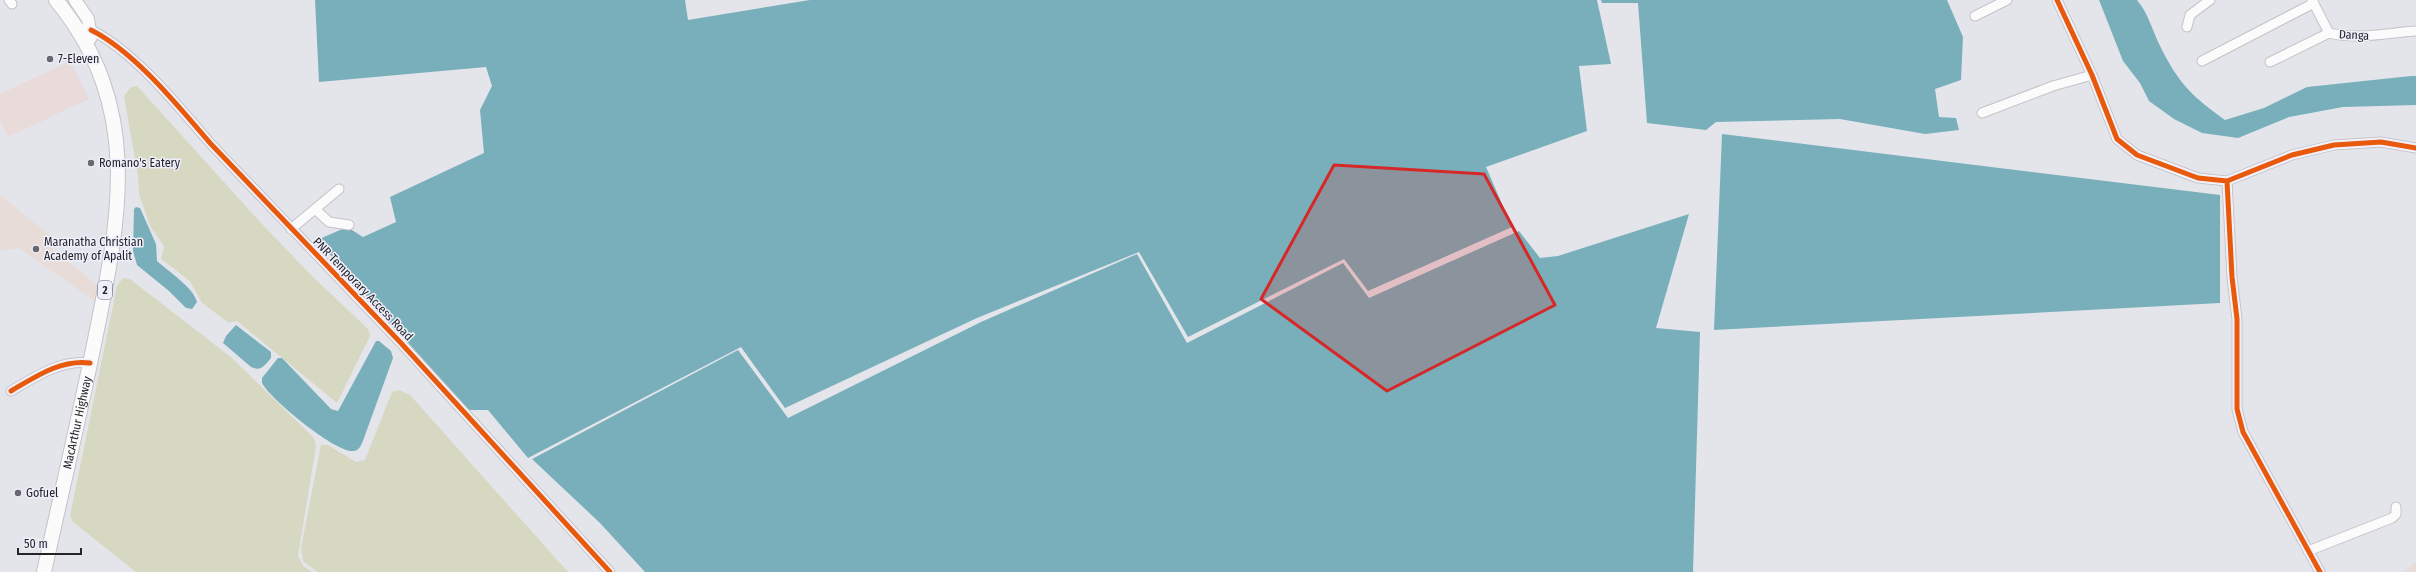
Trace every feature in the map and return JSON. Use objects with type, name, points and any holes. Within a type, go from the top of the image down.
[{"type":"highway","name":"MacArthur Highway","points":[[46,571],[90,363],[114,236],[119,179],[112,115],[89,37],[56,0]]},
{"type":"main road","points":[[75,0],[88,19],[89,37]]},
{"type":"street","points":[[1975,16],[2007,0]]},
{"type":"street","points":[[2057,0],[2092,75],[2117,139],[2137,155],[2198,178],[2227,181],[2292,155],[2334,145],[2381,142],[2416,148]]},
{"type":"street","points":[[2187,27],[2190,15],[2210,0]]},
{"type":"street","points":[[2202,61],[2313,2]]},
{"type":"street","name":"Danga","points":[[2313,2],[2329,33],[2365,37],[2416,31]]},
{"type":"street","points":[[2270,62],[2329,33]]},
{"type":"street","name":"PNR Temporary Access Road","points":[[89,37],[105,38],[132,60],[400,342],[610,572]]},
{"type":"street","points":[[1982,113],[2053,86],[2092,75]]},
{"type":"street","points":[[2227,181],[2232,277],[2237,319],[2237,409],[2243,432],[2320,572]]},
{"type":"street","points":[[291,229],[339,189]]},
{"type":"street","points":[[315,209],[329,222],[348,225]]},
{"type":"street","points":[[11,391],[65,364],[76,361],[90,363]]},
{"type":"street","points":[[2308,551],[2392,518],[2396,514],[2396,507]]},
{"type":"highlighted area","points":[[1334,165],[1484,174],[1555,305],[1387,391],[1261,299]]},
{"type":"shaded area","points":[[70,61],[89,99],[8,137],[0,121],[0,94]]},
{"type":"shaded area","name":"Maranatha Christian Academy of Apalit","points":[[0,195],[58,242],[52,249],[98,286],[96,302],[19,248],[0,251]]},
{"type":"shaded area","points":[[2416,562],[2416,572],[2403,572]]},
{"type":"green space","points":[[137,86],[262,224],[312,276],[368,329],[370,336],[337,403],[237,321],[229,323],[202,303],[190,281],[161,259],[164,246],[150,226],[139,194],[138,176],[124,96],[131,87]]},
{"type":"green space","points":[[123,278],[130,279],[232,358],[314,438],[316,446],[298,556],[303,566],[312,572],[136,572],[73,522],[70,516],[117,286]]},
{"type":"green space","points":[[399,390],[410,395],[568,572],[318,572],[303,561],[301,548],[321,445],[328,445],[356,462],[365,460],[392,392]]},
{"type":"water","points":[[315,0],[685,0],[688,20],[810,0],[1597,0],[1611,64],[1579,66],[1587,131],[1486,167],[1512,227],[1368,291],[1344,259],[1188,337],[1139,252],[977,318],[785,408],[741,347],[528,458],[488,410],[468,410],[317,240],[347,227],[363,237],[396,222],[390,197],[484,153],[480,110],[492,86],[486,67],[319,82]]},
{"type":"water","points":[[1601,0],[1947,0],[1963,37],[1961,80],[1935,89],[1939,117],[1956,118],[1959,130],[1925,134],[1840,119],[1716,122],[1706,130],[1647,123],[1638,3],[1602,3]]},
{"type":"water","points":[[2099,0],[2137,0],[2145,11],[2159,44],[2181,81],[2188,90],[2225,120],[2264,108],[2307,87],[2411,76],[2416,76],[2416,105],[2343,107],[2289,117],[2238,138],[2202,133],[2174,119],[2149,101],[2140,83],[2123,61]]},
{"type":"water","points":[[1722,134],[2220,195],[2220,303],[1714,330]]},
{"type":"water","points":[[136,207],[140,208],[156,244],[157,261],[180,280],[195,297],[197,302],[192,309],[186,308],[169,291],[137,265],[133,251],[134,209]]},
{"type":"water","points":[[1689,214],[1656,328],[1700,332],[1693,572],[645,572],[600,523],[532,459],[738,350],[788,418],[981,322],[1137,254],[1187,343],[1343,263],[1369,298],[1519,231],[1540,258],[1558,256]]},
{"type":"water","points":[[236,325],[271,352],[271,358],[262,367],[258,369],[251,367],[223,343],[226,336]]},
{"type":"water","points":[[376,341],[379,341],[391,351],[393,358],[362,442],[359,448],[355,451],[345,449],[319,435],[277,401],[262,383],[262,378],[278,358],[282,358],[331,409],[338,411]]},
{"type":"cycle path","points":[[2057,0],[2092,75],[2117,139],[2137,155],[2198,178],[2227,181],[2292,155],[2334,145],[2381,142],[2416,148]]},
{"type":"cycle path","points":[[91,30],[124,52],[155,81],[210,143],[400,342],[610,572]]},
{"type":"cycle path","points":[[2227,181],[2232,277],[2237,319],[2237,409],[2243,432],[2320,572]]},
{"type":"cycle path","points":[[11,391],[39,375],[59,366],[79,362],[90,363]]},
{"type":"place","name":"7-Eleven","points":[[50,59]]},
{"type":"place","name":"Romano's Eatery","points":[[91,163]]},
{"type":"place","name":"Maranatha Christian Academy of Apalit","points":[[36,249]]},
{"type":"place","name":"Gofuel","points":[[18,493]]}]
